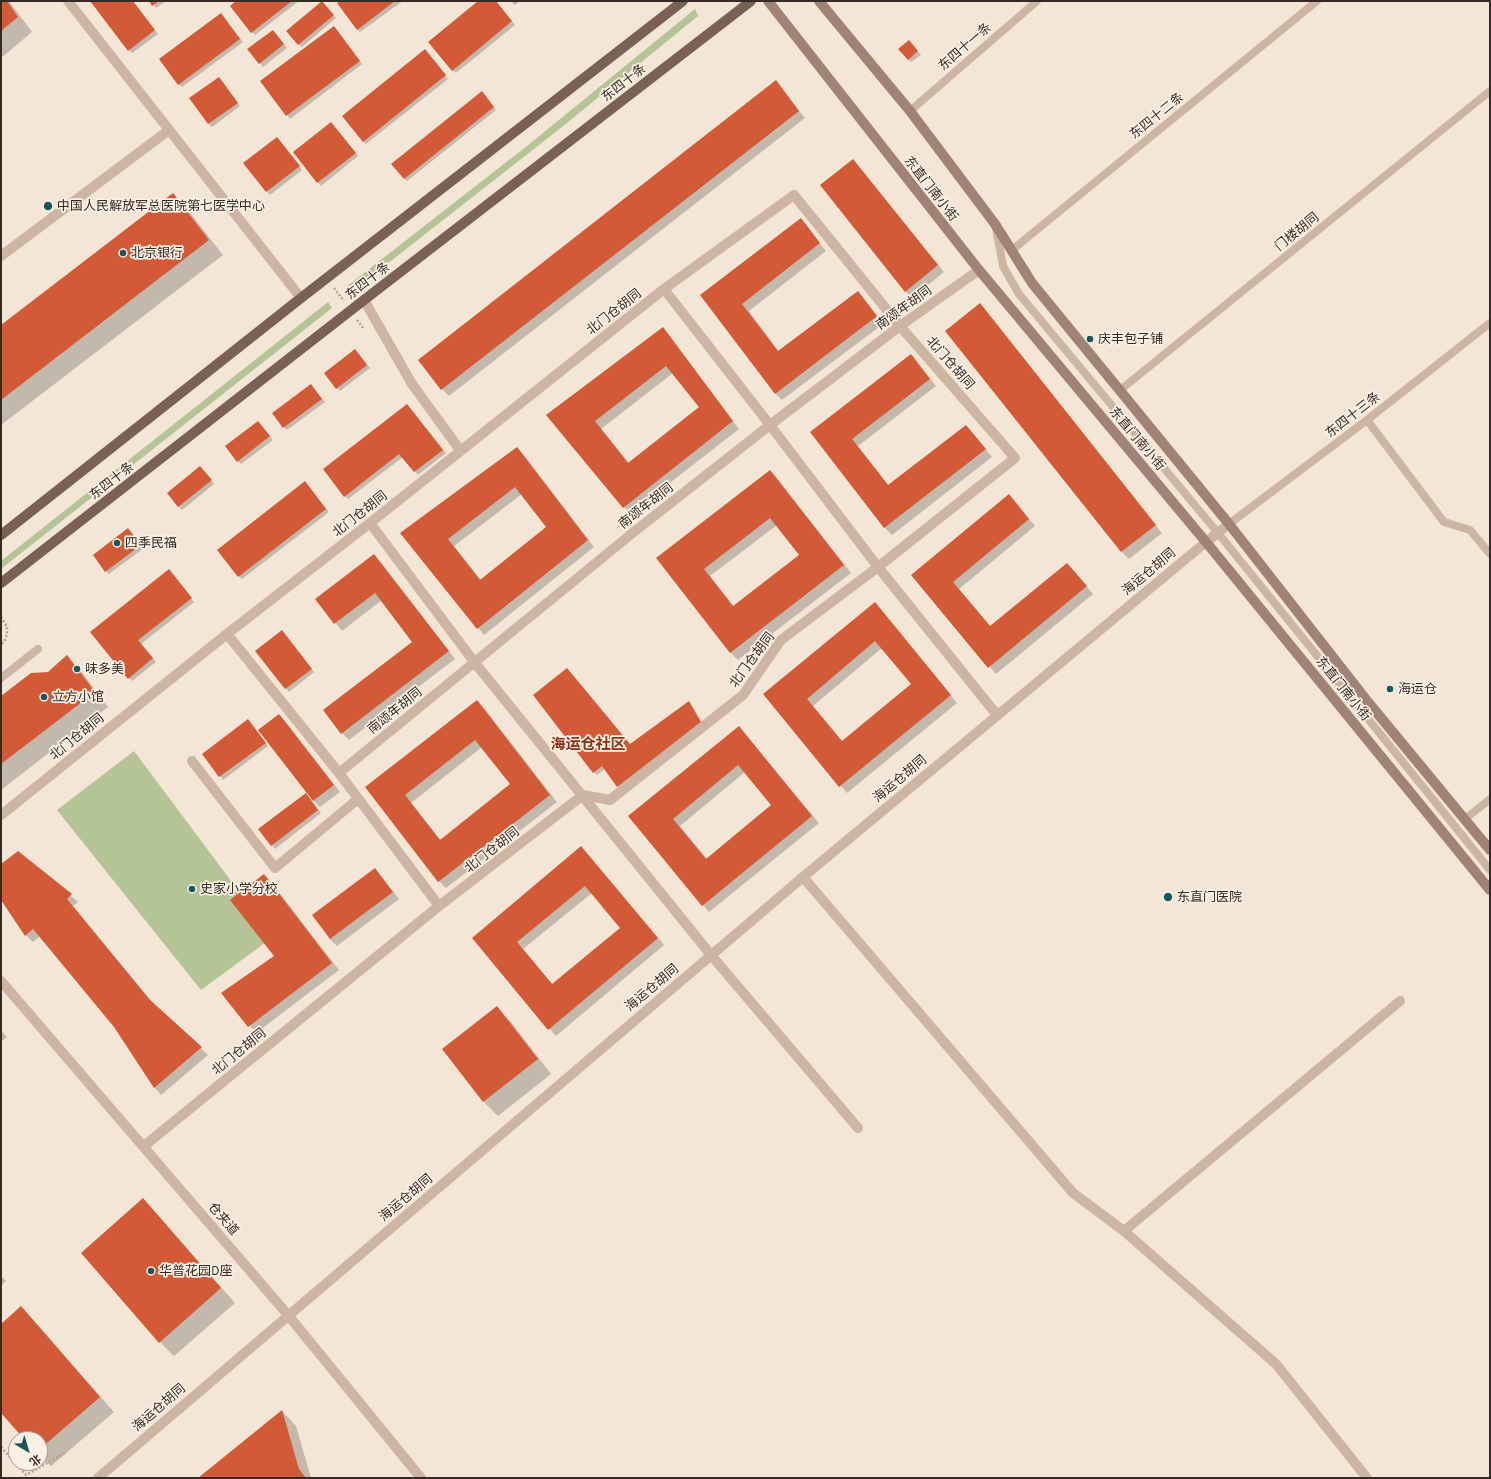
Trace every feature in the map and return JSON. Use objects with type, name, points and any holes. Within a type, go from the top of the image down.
[{"type":"main road","name":"东四十条","points":[[1,535],[683,1]]},
{"type":"main road","name":"东四十条","points":[[1,583],[751,1]]},
{"type":"main road","name":"东直门南小街","points":[[768,1],[979,270],[1206,542],[1490,890]]},
{"type":"main road","name":"东直门南小街","points":[[820,1],[910,111],[995,224],[1032,283],[1229,524],[1368,702],[1490,850]]},
{"type":"street","points":[[68,1],[302,298]]},
{"type":"street","points":[[1,256],[169,130]]},
{"type":"street","name":"北门仓胡同","points":[[1,815],[227,634],[370,523],[664,289],[794,194],[900,326],[1015,458],[878,567],[781,640],[743,695],[610,800],[583,795],[439,906],[144,1146]]},
{"type":"street","name":"南颂年胡同","points":[[339,773],[635,531],[770,425],[900,326],[979,270]]},
{"type":"street","points":[[664,289],[878,567],[997,715]]},
{"type":"street","points":[[364,300],[412,384],[460,450]]},
{"type":"street","points":[[370,523],[475,663],[711,955],[858,1128]]},
{"type":"street","name":"海运仓胡同","points":[[98,1478],[803,877],[1229,524]]},
{"type":"street","points":[[227,634],[339,773],[439,906]]},
{"type":"street","points":[[192,761],[275,868],[358,799]]},
{"type":"street","points":[[803,877],[1073,1193],[1124,1231],[1276,1364],[1367,1478]]},
{"type":"street","name":"仓夹道","points":[[1,981],[288,1315],[421,1478]]},
{"type":"street","points":[[1124,1231],[1400,1001]]},
{"type":"lane","name":"东四十一条","points":[[910,111],[1037,1]]},
{"type":"lane","name":"东四十二条","points":[[1012,250],[1317,1]]},
{"type":"lane","name":"门楼胡同","points":[[1119,391],[1490,91]]},
{"type":"lane","points":[[995,224],[1003,266],[1019,294],[1218,533],[1490,870]]},
{"type":"lane","name":"东四十三条","points":[[1229,524],[1367,420],[1490,323]]},
{"type":"lane","points":[[1367,420],[1444,522],[1470,530],[1490,554]]},
{"type":"lane","points":[[1,678],[38,649]]},
{"type":"lane","points":[[1465,819],[1490,800]]},
{"type":"path","points":[[327,279],[364,329]]},
{"type":"path","points":[[1,617],[7,627],[8,634],[1,645]]},
{"type":"path","points":[[1,1447],[26,1475],[65,1453]]},
{"type":"green space","points":[[695,9],[698,16],[562,127],[350,293],[346,287],[527,146]]},
{"type":"green space","points":[[328,302],[332,308],[1,569],[1,561]]},
{"type":"green space","points":[[134,751],[273,937],[201,990],[57,810]]},
{"type":"building","points":[[1,1],[7,1],[18,17],[1,31]]},
{"type":"building","points":[[90,1],[133,1],[155,30],[128,51]]},
{"type":"building","points":[[149,1],[159,1],[152,6]]},
{"type":"building","points":[[236,1],[292,1],[251,33],[230,6]]},
{"type":"building","points":[[322,1],[334,15],[298,45],[286,31]]},
{"type":"building","points":[[340,1],[395,1],[357,30],[337,3]]},
{"type":"building","points":[[478,1],[496,1],[512,21],[452,71],[428,42]]},
{"type":"building","points":[[221,13],[240,39],[178,85],[159,59]]},
{"type":"building","points":[[334,26],[360,61],[286,116],[260,81]]},
{"type":"building","points":[[273,30],[284,44],[259,64],[247,49]]},
{"type":"building","points":[[909,40],[918,51],[908,60],[898,49]]},
{"type":"building","points":[[425,49],[446,75],[363,142],[342,116]]},
{"type":"building","points":[[219,77],[238,103],[208,124],[189,98]]},
{"type":"building","points":[[776,80],[799,111],[441,390],[418,360]]},
{"type":"building","points":[[482,91],[494,107],[404,179],[391,164]]},
{"type":"building","points":[[331,122],[356,153],[317,183],[293,152]]},
{"type":"building","points":[[277,137],[300,166],[266,192],[243,163]]},
{"type":"building","points":[[853,159],[938,265],[905,292],[820,185]]},
{"type":"building","points":[[173,193],[209,240],[1,400],[1,325]]},
{"type":"building","points":[[801,218],[820,243],[742,304],[778,351],[858,291],[877,316],[775,394],[700,295]]},
{"type":"building","points":[[980,303],[1156,525],[1121,552],[945,331]]},
{"type":"building","points":[[663,327],[733,421],[623,508],[546,415]],"holes":[[[666,366],[699,407],[628,463],[595,421]]]},
{"type":"building","points":[[355,349],[367,365],[336,389],[324,373]]},
{"type":"building","points":[[911,354],[930,379],[852,439],[888,485],[966,425],[986,449],[884,528],[810,432]]},
{"type":"building","points":[[311,384],[322,399],[283,428],[272,413]]},
{"type":"building","points":[[407,404],[443,450],[414,472],[399,454],[344,497],[323,469]]},
{"type":"building","points":[[258,421],[270,436],[237,462],[225,446]]},
{"type":"building","points":[[517,447],[588,540],[477,629],[400,533]],"holes":[[[515,487],[546,527],[480,580],[448,539]]]},
{"type":"building","points":[[200,466],[212,480],[178,507],[167,493]]},
{"type":"building","points":[[770,470],[844,565],[730,653],[656,558]],"holes":[[[770,518],[799,555],[733,606],[704,569]]]},
{"type":"building","points":[[305,481],[326,509],[238,577],[217,550]]},
{"type":"building","points":[[1009,494],[1029,519],[953,582],[990,626],[1067,563],[1087,586],[988,668],[911,575]]},
{"type":"building","points":[[128,528],[141,545],[105,572],[93,555]]},
{"type":"building","points":[[374,554],[449,651],[341,734],[323,710],[412,642],[375,593],[334,624],[315,599]]},
{"type":"building","points":[[169,569],[192,598],[138,640],[153,658],[128,679],[90,632]]},
{"type":"building","points":[[875,602],[951,695],[839,787],[763,694]],"holes":[[[875,641],[911,684],[842,741],[807,699]]]},
{"type":"building","points":[[282,630],[312,669],[285,689],[255,651]]},
{"type":"building","points":[[67,655],[95,692],[1,764],[1,696],[31,673],[48,672]]},
{"type":"building","points":[[567,668],[630,744],[689,701],[701,722],[617,787],[602,766],[593,773],[533,695]]},
{"type":"building","points":[[477,700],[550,795],[438,882],[365,787]],"holes":[[[475,740],[510,784],[440,840],[405,795]]]},
{"type":"building","points":[[279,714],[334,785],[313,801],[258,730]]},
{"type":"building","points":[[248,719],[266,743],[219,777],[202,754]]},
{"type":"building","points":[[739,726],[812,816],[702,906],[628,816]],"holes":[[[738,765],[771,805],[706,859],[673,819]]]},
{"type":"building","points":[[306,793],[318,810],[271,846],[258,829]]},
{"type":"building","points":[[581,846],[658,938],[548,1030],[472,938]],"holes":[[[585,886],[620,928],[552,984],[517,942]]]},
{"type":"building","points":[[18,851],[72,894],[67,899],[149,999],[202,1047],[154,1088],[114,1027],[33,929],[25,936],[1,900],[1,864]]},
{"type":"building","points":[[375,868],[393,892],[330,939],[312,915]]},
{"type":"building","points":[[264,874],[332,963],[248,1027],[221,993],[274,956],[230,900]]},
{"type":"building","points":[[497,1006],[538,1059],[483,1102],[442,1049]]},
{"type":"building","name":"华普花园D座","points":[[143,1198],[221,1288],[159,1343],[81,1253]]},
{"type":"building","points":[[21,1306],[100,1397],[48,1442],[48,1431],[17,1431],[1,1413],[1,1324]]},
{"type":"building","points":[[282,1410],[299,1469],[306,1478],[198,1478]]},
{"type":"place","name":"中国人民解放军总医院第七医学中心","points":[[48,206]]},
{"type":"place","name":"北京银行","points":[[123,253]]},
{"type":"place","name":"庆丰包子铺","points":[[1090,339]]},
{"type":"place","name":"四季民福","points":[[117,543]]},
{"type":"place","name":"味多美","points":[[77,669]]},
{"type":"place","name":"海运仓","points":[[1390,689]]},
{"type":"place","name":"立方小馆","points":[[44,697]]},
{"type":"place","name":"史家小学分校","points":[[192,889]]},
{"type":"place","name":"东直门医院","points":[[1168,897]]},
{"type":"place","name":"华普花园D座","points":[[151,1271]]},
{"type":"district","name":"海运仓社区","points":[[588,745]]}]
